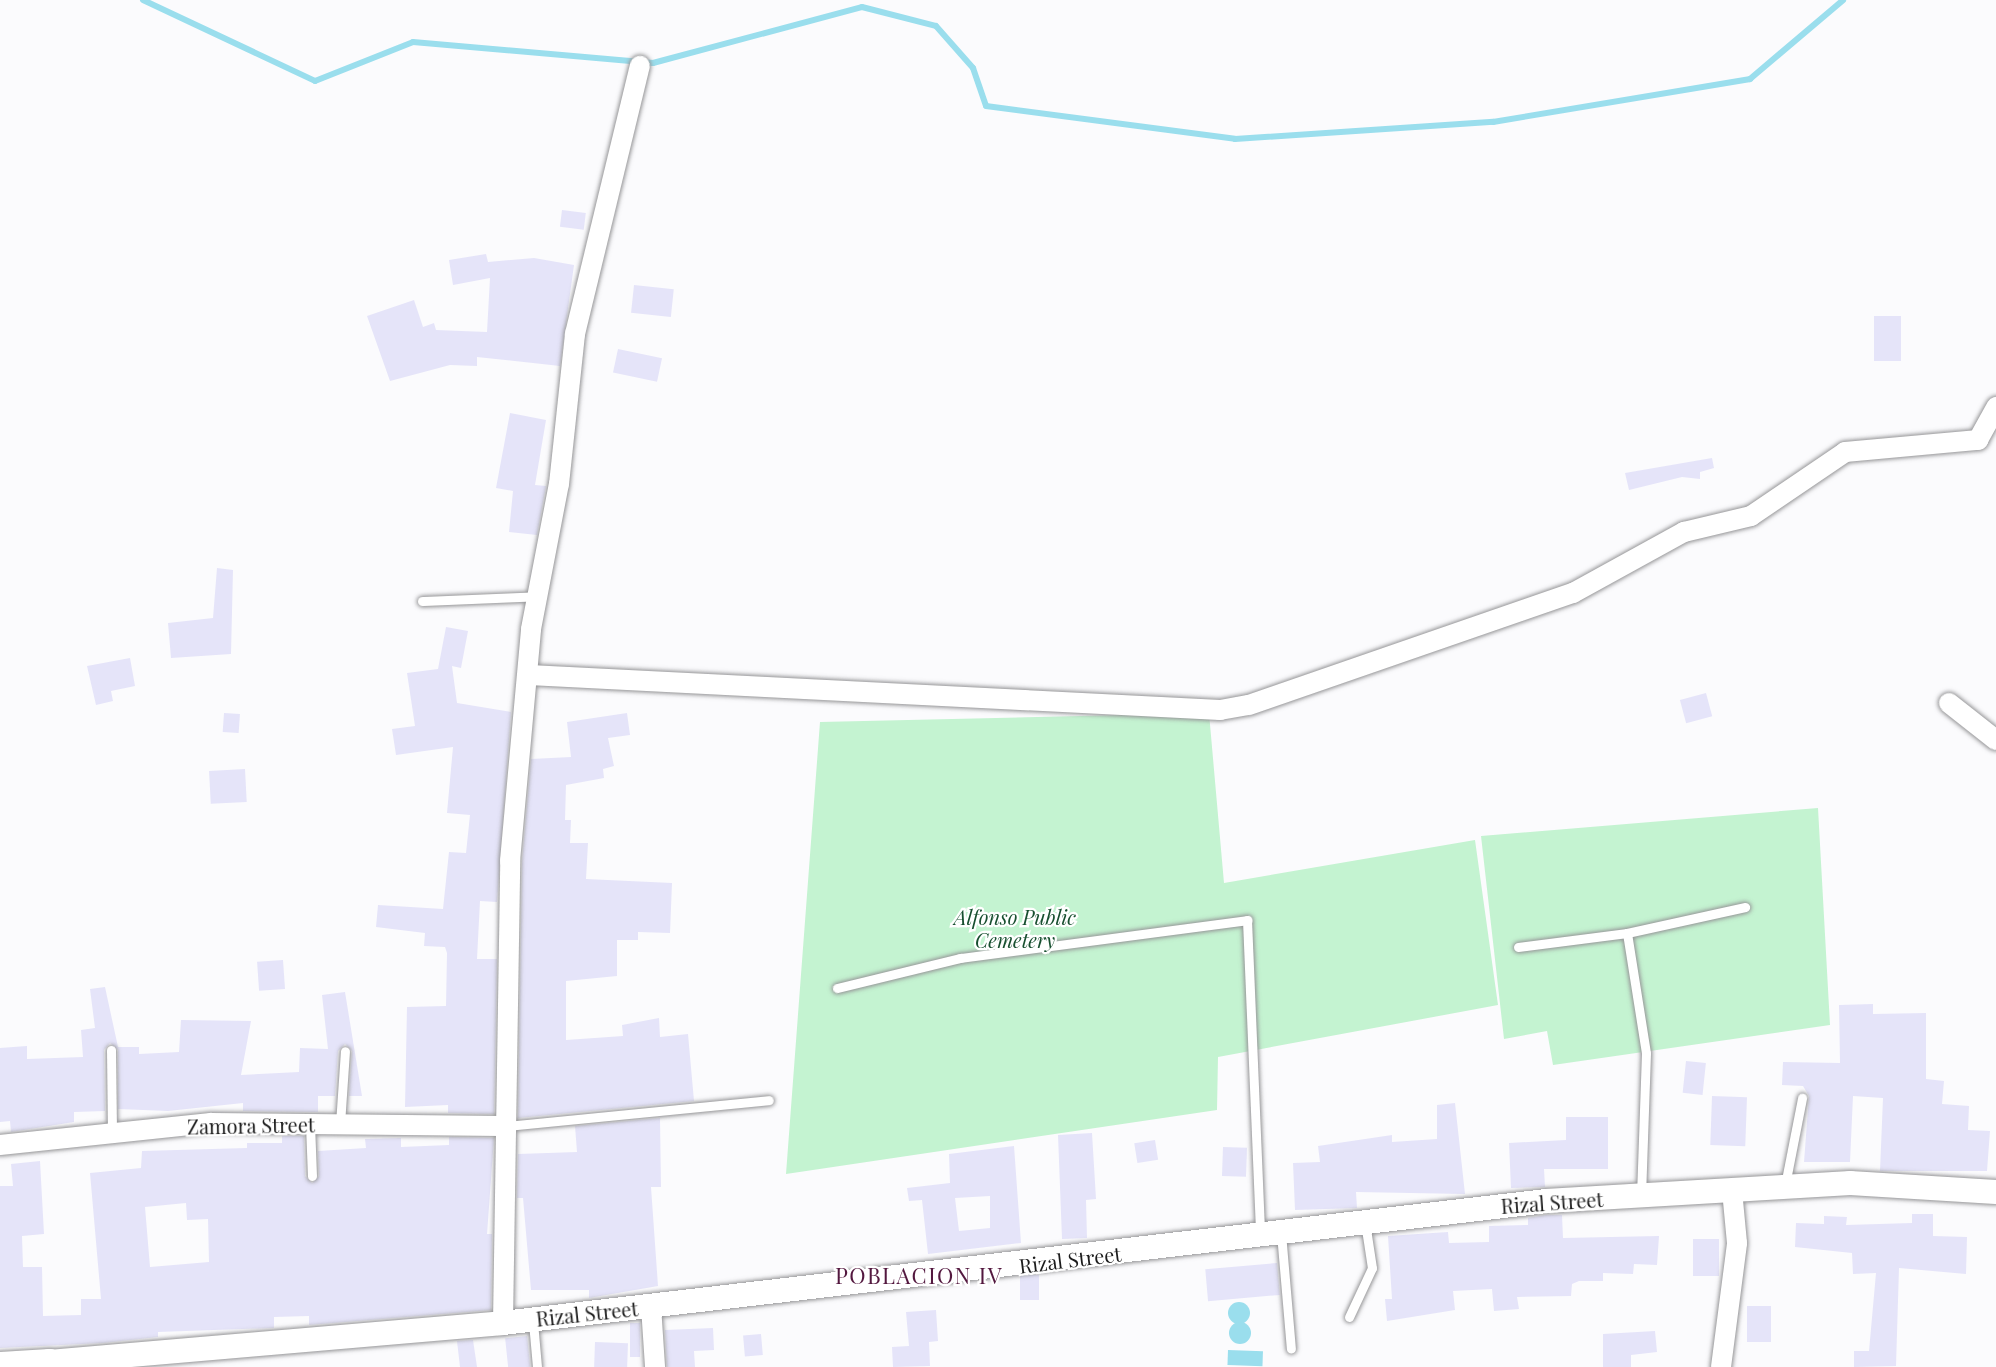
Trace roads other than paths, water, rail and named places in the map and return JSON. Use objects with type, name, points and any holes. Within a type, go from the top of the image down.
[{"type":"main road","name":"Rizal Street","points":[[0,1365],[49,1364]]},
{"type":"street","points":[[503,1323],[502,1126],[510,861],[529,675],[539,596],[559,484],[575,334],[640,66]]},
{"type":"street","points":[[529,675],[1220,710],[1249,705],[1573,593],[1684,532],[1751,516],[1845,452],[1978,440],[1996,407]]},
{"type":"street","points":[[1949,703],[1996,740]]},
{"type":"street","name":"Zamora Street","points":[[0,1145],[211,1123],[502,1126]]},
{"type":"street","name":"Rizal Street","points":[[49,1364],[533,1320],[1270,1235],[1365,1220],[1641,1195],[1732,1190],[1784,1190],[1850,1183],[1996,1192]]},
{"type":"street","points":[[1721,1367],[1737,1243],[1732,1190]]},
{"type":"street","points":[[651,1306],[656,1367]]},
{"type":"lane","points":[[422,602],[539,596]]},
{"type":"lane","points":[[1518,947],[1627,933],[1745,907]]},
{"type":"lane","points":[[837,988],[960,958],[1247,920],[1270,1235],[1291,1349]]},
{"type":"lane","points":[[1627,933],[1646,1053],[1641,1195]]},
{"type":"lane","points":[[111,1050],[112,1133]]},
{"type":"lane","points":[[340,1124],[345,1051]]},
{"type":"lane","points":[[1784,1190],[1802,1098]]},
{"type":"lane","points":[[502,1126],[769,1100]]},
{"type":"lane","points":[[310,1124],[312,1176]]},
{"type":"lane","points":[[1349,1317],[1372,1268],[1365,1220]]},
{"type":"lane","points":[[533,1320],[537,1367]]},
{"type":"water","points":[[1239,1302],[1247,1305],[1250,1313],[1247,1321],[1239,1324],[1231,1321],[1228,1313],[1231,1305]]},
{"type":"water","points":[[1240,1322],[1248,1325],[1251,1333],[1248,1341],[1240,1344],[1232,1341],[1229,1333],[1232,1325]]},
{"type":"water","points":[[1228,1350],[1263,1351],[1262,1366],[1227,1365]]},
{"type":"waterway","points":[[143,0],[315,81],[413,42],[653,63],[862,7],[936,26],[973,68],[986,106],[1235,139],[1493,122],[1750,79],[1843,0]]},
{"type":"district","name":"POBLACION IV","points":[[919,1276]]},
{"type":"park label","name":"Alfonso Public Cemetery","points":[[1015,928]]}]
